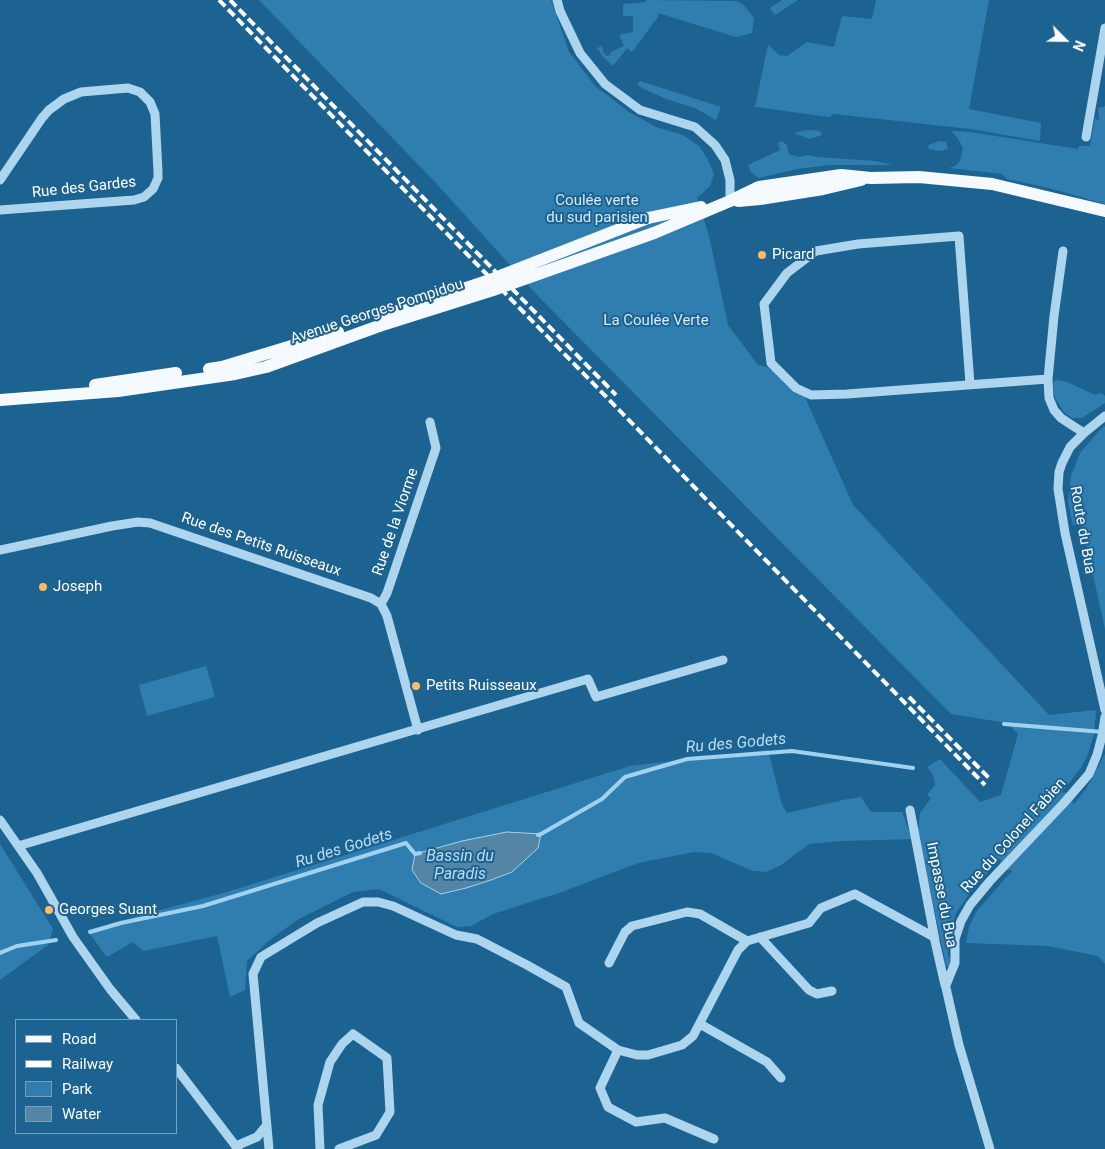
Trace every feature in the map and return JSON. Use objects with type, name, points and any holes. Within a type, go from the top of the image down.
[{"type":"main road","name":"Avenue Georges Pompidou","points":[[0,400],[118,391],[235,374],[266,366],[648,218],[730,201],[760,199],[823,189],[871,178],[918,177],[992,184],[1105,211]]},
{"type":"main road","name":"Avenue Georges Pompidou","points":[[378,322],[493,290],[654,233],[730,201]]},
{"type":"street","points":[[557,0],[560,11],[580,52],[605,84],[640,110],[695,127],[715,145],[725,160],[730,180],[730,201]]},
{"type":"street","points":[[1086,137],[1105,28]]},
{"type":"street","name":"Rue des Gardes","points":[[0,180],[42,118],[64,99],[81,92],[128,88],[140,92],[150,102],[154,114],[158,172],[156,184],[144,197],[134,200],[0,210]]},
{"type":"street","points":[[970,384],[959,236],[858,244],[816,251],[787,272],[764,304],[771,363],[796,388],[811,395],[1048,379]]},
{"type":"street","points":[[1063,252],[1054,316],[1048,379],[1049,398],[1054,410],[1061,418],[1084,433],[1105,416]]},
{"type":"street","name":"Rue de la Viorme","points":[[382,604],[436,448],[430,422]]},
{"type":"street","name":"Route du Bua","points":[[1084,433],[1070,447],[1063,459],[1059,472],[1058,489],[1065,533],[1105,710]]},
{"type":"street","name":"Rue des Petits Ruisseaux","points":[[0,550],[112,526],[138,522],[150,523],[371,598],[382,604]]},
{"type":"street","points":[[382,604],[389,623],[418,730]]},
{"type":"street","points":[[18,846],[588,679],[596,697],[723,660]]},
{"type":"street","name":"Rue du Colonel Fabien","points":[[946,985],[955,963],[955,939],[961,921],[970,905],[1089,774],[1097,755],[1105,717]]},
{"type":"street","name":"Impasse du Bua","points":[[910,810],[929,911],[946,985]]},
{"type":"street","points":[[0,820],[37,873],[73,937],[110,989],[135,1019]]},
{"type":"street","points":[[269,1149],[253,974],[261,957],[317,923],[363,902],[378,902],[393,906],[456,935],[477,940],[550,978],[566,987],[579,1022],[618,1050],[648,1056],[682,1045],[693,1036],[738,950],[747,941],[808,923],[821,908],[855,894],[934,937],[959,1045],[990,1149]]},
{"type":"street","points":[[609,963],[625,932],[632,926],[687,912],[700,914],[747,941]]},
{"type":"street","points":[[760,938],[809,990],[817,994],[832,990]]},
{"type":"street","points":[[700,1024],[767,1062],[781,1078]]},
{"type":"street","points":[[320,1149],[318,1105],[330,1062],[342,1044],[353,1034],[386,1058],[390,1112],[376,1135],[339,1149]]},
{"type":"street","points":[[618,1050],[600,1088],[608,1107],[636,1122],[665,1118],[714,1139]]},
{"type":"street","points":[[178,1071],[237,1148],[257,1137],[267,1125]]},
{"type":"green space","name":"Coulée verte du sud parisien","points":[[259,0],[551,0],[569,52],[595,86],[629,112],[656,127],[683,135],[699,146],[714,174],[710,186],[697,198],[709,236],[728,325],[758,365],[767,367],[804,395],[853,505],[1049,715],[1096,710],[1094,734],[1088,754],[1081,768],[1062,792],[1065,792],[1073,800],[1074,804],[1086,789],[1105,754],[1105,964],[1098,956],[1048,946],[966,943],[969,927],[976,912],[1012,871],[1010,869],[1008,871],[1000,862],[1002,861],[1000,859],[972,890],[956,913],[949,938],[948,956],[951,959],[951,964],[946,966],[918,831],[920,813],[931,798],[927,795],[935,785],[933,775],[927,767],[940,759],[980,802],[1001,795],[1018,734],[1007,723],[951,714],[539,297],[436,183]]},
{"type":"green space","points":[[646,0],[736,1],[744,5],[754,18],[752,33],[736,37],[658,13],[658,17],[632,52],[627,48],[613,66],[597,48],[602,46],[603,52],[607,56],[624,46],[620,37],[621,34],[633,32],[633,16],[623,16],[623,4],[646,2]]},
{"type":"green space","points":[[782,0],[798,0],[775,15],[770,8]]},
{"type":"green space","points":[[876,0],[989,0],[969,109],[1041,123],[1040,141],[971,129],[834,114],[829,117],[755,107],[768,45],[779,55],[787,56],[807,42],[834,47],[842,16],[872,19]]},
{"type":"green space","points":[[640,81],[721,107],[716,120],[695,108],[666,99],[644,89],[637,85]]},
{"type":"green space","points":[[1105,106],[1105,204],[1049,188],[1007,179],[1002,174],[949,168],[955,166],[960,161],[963,148],[951,131],[970,132],[1078,149],[1079,146],[1090,146],[1095,118],[1099,121],[1098,108]]},
{"type":"green space","points":[[807,130],[820,131],[822,135],[810,139],[794,133]]},
{"type":"green space","points":[[781,141],[786,144],[789,154],[799,157],[808,155],[875,161],[892,165],[830,165],[797,169],[759,178],[751,172],[748,165],[780,150],[778,143]]},
{"type":"green space","points":[[940,141],[946,142],[948,149],[939,151],[929,149],[928,145]]},
{"type":"green space","points":[[1054,381],[1067,382],[1095,395],[1102,393],[1105,396],[1105,403],[1082,418],[1072,418],[1064,412],[1055,398]]},
{"type":"green space","points":[[1105,426],[1105,629],[1082,525],[1073,525],[1068,502],[1071,476],[1080,453]]},
{"type":"green space","points":[[206,666],[215,697],[147,716],[139,685]]},
{"type":"green space","points":[[768,750],[782,805],[787,813],[861,797],[871,812],[902,812],[912,839],[809,844],[781,865],[766,872],[753,871],[711,853],[694,852],[638,863],[562,892],[493,914],[471,926],[457,927],[379,889],[353,892],[297,920],[271,939],[247,961],[245,990],[230,997],[217,936],[143,951],[133,942],[107,957],[87,930],[227,892],[630,766]]},
{"type":"green space","points":[[0,844],[53,929],[48,945],[0,980]]},
{"type":"water","name":"Bassin du Paradis","points":[[507,832],[541,834],[538,848],[512,872],[466,888],[441,894],[421,883],[412,870],[415,854],[462,841]]},
{"type":"waterway","name":"Ru des Godets","points":[[1004,724],[1103,732]]},
{"type":"waterway","name":"Ru des Godets","points":[[538,835],[602,799],[625,777],[687,759],[792,751],[913,768]]},
{"type":"waterway","name":"Ru des Godets","points":[[90,932],[121,923],[203,906],[406,843],[415,854],[420,853]]},
{"type":"waterway","name":"Ru des Godets","points":[[0,953],[17,946],[56,940]]},
{"type":"railway","points":[[219,0],[985,785]]},
{"type":"railway","points":[[230,0],[616,395]]},
{"type":"railway","points":[[909,697],[990,779]]},
{"type":"place","name":"Picard","points":[[762,255]]},
{"type":"place","name":"Joseph","points":[[43,587]]},
{"type":"place","name":"Petits Ruisseaux","points":[[416,686]]},
{"type":"place","name":"Georges Suant","points":[[49,910]]},
{"type":"park label","name":"La Coulée Verte","points":[[656,321]]}]
